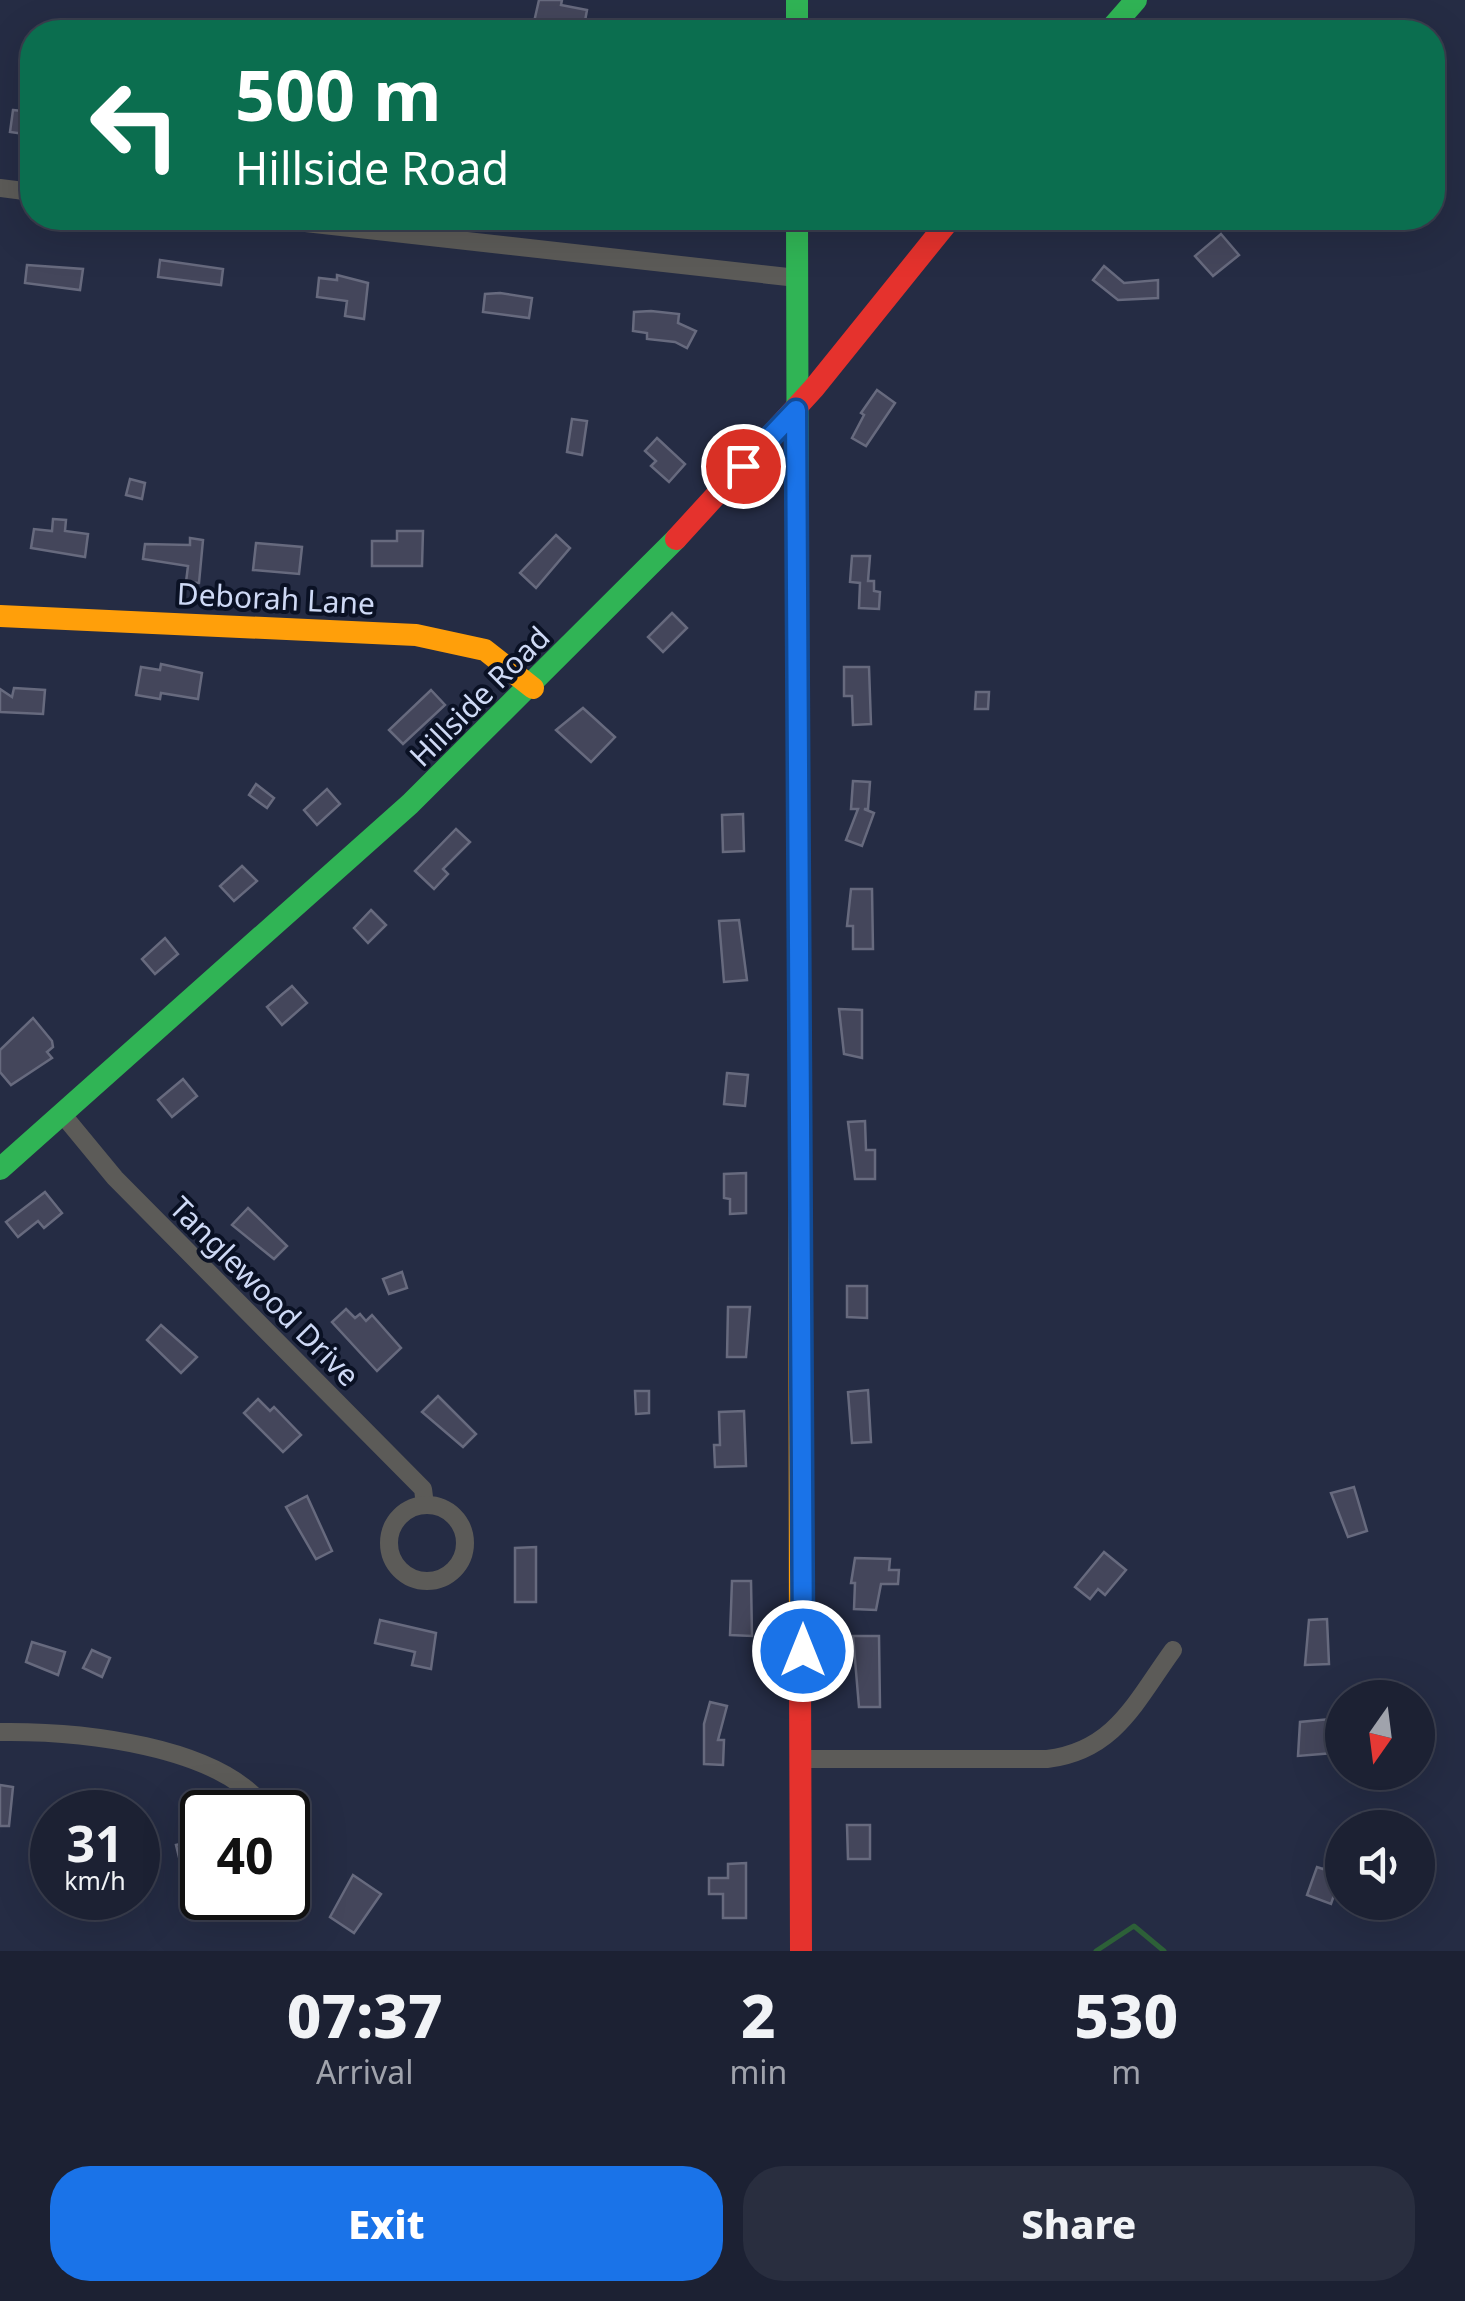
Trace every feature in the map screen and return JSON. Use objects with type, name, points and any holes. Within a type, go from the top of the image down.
[{"type":"street","points":[[1118,20],[1136,0]]},
{"type":"street","points":[[368,230],[797,278]]},
{"type":"street","points":[[797,230],[804,1759],[801,1951]]},
{"type":"street","name":"Hillside Road","points":[[0,1169],[326,885],[533,688],[796,410],[941,230]]},
{"type":"street","name":"Deborah Lane","points":[[0,616],[416,635],[484,650],[533,688]]},
{"type":"street","name":"Tanglewood Drive","points":[[63,1115],[115,1178],[423,1489],[425,1505]]},
{"type":"street","name":"Tanglewood Drive","points":[[425,1505],[449,1512],[458,1520],[466,1543],[458,1567],[437,1580],[412,1579],[394,1562],[389,1550],[389,1537],[402,1515],[425,1505]]},
{"type":"street","points":[[804,1759],[1047,1759],[1075,1755],[1108,1737],[1173,1650]]},
{"type":"street","points":[[0,1732],[94,1738],[182,1759],[235,1780],[248,1790]]},
{"type":"building","points":[[539,0],[562,0],[561,5],[587,10],[585,20],[534,20]]},
{"type":"building","points":[[13,110],[20,111],[20,133],[10,132]]},
{"type":"building","points":[[1221,234],[1239,255],[1213,276],[1195,256]]},
{"type":"building","points":[[160,260],[223,269],[221,285],[158,277]]},
{"type":"building","points":[[27,265],[83,269],[80,290],[25,283]]},
{"type":"building","points":[[1104,266],[1124,283],[1158,280],[1158,298],[1118,300],[1093,280]]},
{"type":"building","points":[[337,275],[368,283],[364,319],[345,316],[347,301],[317,297],[319,278],[337,280]]},
{"type":"building","points":[[485,294],[532,298],[529,318],[483,312]]},
{"type":"building","points":[[634,312],[679,314],[678,323],[696,331],[687,348],[675,342],[647,339],[647,333],[633,331]]},
{"type":"building","points":[[877,390],[895,403],[866,446],[852,438],[864,415],[861,413]]},
{"type":"building","points":[[572,419],[587,421],[582,455],[567,452]]},
{"type":"building","points":[[657,438],[685,464],[669,482],[651,466],[656,461],[645,451]]},
{"type":"building","points":[[130,479],[145,483],[142,499],[126,495]]},
{"type":"building","points":[[53,519],[66,520],[65,531],[88,534],[85,557],[31,548],[34,529],[52,531]]},
{"type":"building","points":[[397,531],[423,531],[422,566],[372,566],[372,541],[397,541]]},
{"type":"building","points":[[556,535],[570,548],[536,588],[520,573]]},
{"type":"building","points":[[190,538],[203,540],[199,583],[186,582],[188,566],[143,559],[145,544],[190,545]]},
{"type":"building","points":[[256,543],[302,547],[299,574],[253,570]]},
{"type":"building","points":[[852,556],[870,556],[868,581],[874,581],[874,591],[880,592],[879,609],[859,608],[860,583],[850,582]]},
{"type":"building","points":[[672,613],[687,628],[663,652],[648,637]]},
{"type":"building","points":[[161,664],[202,673],[198,699],[161,693],[160,699],[136,695],[141,667],[160,670]]},
{"type":"building","points":[[844,667],[869,667],[871,724],[853,725],[852,696],[844,696]]},
{"type":"building","points":[[14,688],[45,690],[43,714],[0,712],[0,689],[12,697]]},
{"type":"building","points":[[431,690],[445,705],[403,744],[389,730]]},
{"type":"building","points":[[976,692],[989,692],[988,709],[975,709]]},
{"type":"building","points":[[583,708],[615,737],[591,762],[556,730]]},
{"type":"building","points":[[853,781],[870,782],[868,809],[864,809],[874,813],[862,846],[846,840],[858,809],[851,809]]},
{"type":"building","points":[[256,784],[274,798],[267,808],[249,795]]},
{"type":"building","points":[[327,789],[340,804],[317,825],[304,810]]},
{"type":"building","points":[[743,814],[744,851],[723,852],[722,815]]},
{"type":"building","points":[[456,829],[470,842],[443,869],[448,874],[434,889],[415,871]]},
{"type":"building","points":[[242,866],[257,881],[234,901],[220,886]]},
{"type":"building","points":[[851,889],[872,889],[873,949],[853,949],[853,926],[847,926]]},
{"type":"building","points":[[371,910],[386,925],[368,943],[354,928]]},
{"type":"building","points":[[739,920],[747,980],[724,982],[719,921]]},
{"type":"building","points":[[165,938],[178,954],[155,974],[142,959]]},
{"type":"building","points":[[292,986],[307,1003],[282,1025],[267,1007]]},
{"type":"building","points":[[839,1009],[862,1010],[862,1058],[844,1054]]},
{"type":"building","points":[[33,1018],[52,1041],[53,1047],[47,1052],[52,1058],[11,1085],[0,1072],[0,1050]]},
{"type":"building","points":[[727,1073],[748,1075],[745,1106],[724,1104]]},
{"type":"building","points":[[183,1079],[197,1096],[172,1117],[158,1100]]},
{"type":"building","points":[[865,1121],[866,1150],[875,1150],[875,1179],[855,1179],[848,1122]]},
{"type":"building","points":[[746,1173],[746,1213],[730,1214],[730,1199],[724,1198],[724,1174]]},
{"type":"building","points":[[45,1192],[62,1213],[44,1228],[38,1221],[18,1237],[6,1222]]},
{"type":"building","points":[[248,1208],[287,1246],[274,1259],[232,1225]]},
{"type":"building","points":[[402,1272],[407,1288],[389,1294],[383,1279]]},
{"type":"building","points":[[847,1286],[867,1286],[867,1318],[847,1317]]},
{"type":"building","points":[[728,1307],[750,1307],[746,1357],[727,1357]]},
{"type":"building","points":[[346,1309],[355,1318],[360,1314],[366,1321],[372,1315],[401,1348],[377,1371],[332,1322]]},
{"type":"building","points":[[161,1325],[197,1357],[181,1373],[147,1340]]},
{"type":"building","points":[[868,1390],[871,1442],[852,1443],[848,1392]]},
{"type":"building","points":[[635,1391],[649,1391],[649,1413],[636,1414]]},
{"type":"building","points":[[438,1396],[476,1434],[463,1447],[422,1412]]},
{"type":"building","points":[[258,1399],[270,1411],[274,1407],[301,1435],[283,1452],[244,1413]]},
{"type":"building","points":[[744,1411],[746,1466],[715,1467],[714,1445],[720,1445],[719,1412]]},
{"type":"building","points":[[1354,1487],[1367,1531],[1348,1537],[1331,1493]]},
{"type":"building","points":[[307,1496],[332,1551],[316,1559],[286,1507]]},
{"type":"building","points":[[536,1547],[536,1602],[515,1602],[515,1548]]},
{"type":"building","points":[[1104,1552],[1126,1570],[1105,1595],[1098,1589],[1090,1599],[1075,1587]]},
{"type":"building","points":[[855,1558],[890,1559],[889,1570],[899,1570],[898,1584],[881,1584],[876,1610],[854,1609],[855,1583],[851,1583]]},
{"type":"building","points":[[732,1581],[751,1581],[752,1636],[730,1635]]},
{"type":"building","points":[[1327,1619],[1329,1664],[1305,1665],[1309,1620]]},
{"type":"building","points":[[380,1620],[436,1633],[431,1669],[412,1665],[415,1652],[375,1643]]},
{"type":"building","points":[[853,1636],[879,1636],[880,1707],[859,1707]]},
{"type":"building","points":[[32,1642],[65,1652],[58,1675],[26,1662]]},
{"type":"building","points":[[92,1650],[110,1658],[102,1677],[83,1668]]},
{"type":"building","points":[[710,1702],[727,1706],[718,1740],[724,1740],[723,1765],[704,1764],[704,1724]]},
{"type":"building","points":[[1325,1720],[1325,1754],[1298,1756],[1300,1722]]},
{"type":"building","points":[[0,1785],[13,1787],[9,1826],[0,1826]]},
{"type":"building","points":[[847,1825],[870,1825],[870,1859],[848,1859]]},
{"type":"building","points":[[746,1863],[746,1918],[723,1918],[723,1894],[709,1894],[709,1878],[728,1878],[728,1864]]},
{"type":"building","points":[[1317,1867],[1323,1869],[1325,1902],[1307,1895]]},
{"type":"building","points":[[353,1875],[381,1894],[354,1933],[330,1917]]},
{"type":"waterway","points":[[1096,1951],[1134,1926],[1164,1951]]},
{"type":"traffic: fast","points":[[797,0],[797,20]]},
{"type":"traffic: fast","points":[[1118,20],[1136,0]]},
{"type":"traffic: fast","points":[[797,230],[799,1015]]},
{"type":"traffic: fast","points":[[0,1169],[410,804],[676,539]]},
{"type":"traffic: slow","points":[[0,616],[416,635],[485,650],[533,688]]},
{"type":"traffic: slow","points":[[799,1015],[800,1676]]},
{"type":"traffic: jam","points":[[676,539],[814,388],[941,230]]},
{"type":"traffic: jam","points":[[800,1676],[801,1951]]},
{"type":"route","points":[[743,466],[796,410],[803,1651]]}]
